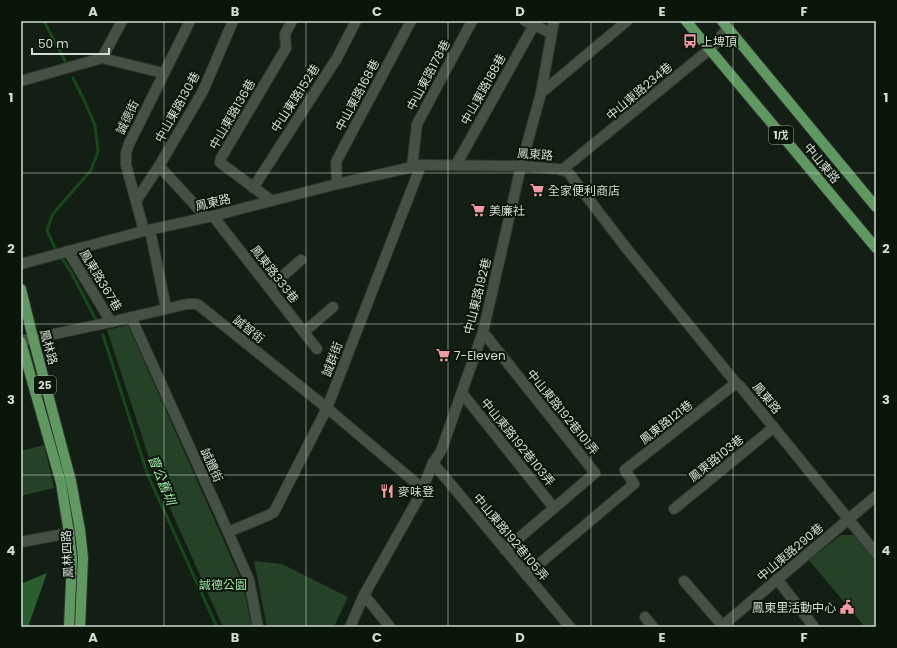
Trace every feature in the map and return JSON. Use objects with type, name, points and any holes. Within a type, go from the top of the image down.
[{"type":"main road","name":"中山東路","points":[[686,21],[876,248]]},
{"type":"main road","name":"中山東路","points":[[725,24],[876,207]]},
{"type":"main road","name":"鳳林路","points":[[21,289],[66,482]]},
{"type":"main road","name":"25","points":[[21,342],[66,482]]},
{"type":"main road","name":"鳳林四路","points":[[66,482],[80,530],[83,558],[80,627]]},
{"type":"main road","name":"鳳林四路","points":[[66,482],[72,559],[69,627]]},
{"type":"street","points":[[102,58],[122,21]]},
{"type":"street","name":"誠德街","points":[[166,308],[147,231],[136,201],[126,165],[126,153],[129,144],[190,21]]},
{"type":"street","name":"中山東路130巷","points":[[136,201],[159,166],[203,91],[233,21]]},
{"type":"street","name":"中山東路136巷","points":[[272,201],[220,162],[286,48],[285,34],[292,21]]},
{"type":"street","name":"中山東路152巷","points":[[253,188],[337,58],[356,21]]},
{"type":"street","name":"中山東路168巷","points":[[337,184],[336,162],[411,21]]},
{"type":"street","name":"中山東路178巷","points":[[416,166],[417,124],[472,21]]},
{"type":"street","name":"中山東路192巷","points":[[350,627],[364,595],[423,489],[433,463],[441,451],[483,332],[521,166],[541,93],[554,21]]},
{"type":"street","points":[[541,93],[627,21]]},
{"type":"street","points":[[529,23],[551,33]]},
{"type":"street","name":"中山東路188巷","points":[[456,165],[529,23]]},
{"type":"street","name":"中山東路234巷","points":[[562,170],[710,49],[725,24]]},
{"type":"street","points":[[21,81],[102,58],[164,72]]},
{"type":"street","name":"鳳東路333巷","points":[[159,166],[209,216],[317,349]]},
{"type":"street","name":"鳳東路","points":[[21,264],[147,231],[416,166],[521,166],[558,169],[568,172],[627,249],[876,553]]},
{"type":"street","name":"誠群街","points":[[228,532],[274,512],[326,408],[416,166]]},
{"type":"street","name":"鳳東路367巷","points":[[68,251],[111,322]]},
{"type":"street","points":[[269,288],[302,260]]},
{"type":"street","name":"誠智街","points":[[21,342],[166,308],[192,303],[197,304],[326,408],[423,489]]},
{"type":"street","points":[[304,332],[333,307]]},
{"type":"street","name":"誠體街","points":[[131,317],[249,580],[258,627]]},
{"type":"street","name":"中山東路192巷101弄","points":[[483,332],[595,473],[506,550]]},
{"type":"street","name":"鳳東路121巷","points":[[526,575],[634,484],[625,470],[736,383]]},
{"type":"street","name":"中山東路192巷103弄","points":[[462,393],[554,508]]},
{"type":"street","name":"鳳東路103巷","points":[[674,509],[774,427]]},
{"type":"street","name":"中山東路192巷105弄","points":[[433,463],[570,627]]},
{"type":"street","name":"中山東路290巷","points":[[722,626],[876,496]]},
{"type":"street","points":[[21,542],[80,530]]},
{"type":"street","points":[[777,579],[814,627]]},
{"type":"street","points":[[684,581],[722,626]]},
{"type":"street","points":[[364,595],[390,627]]},
{"type":"street","points":[[645,617],[653,627]]},
{"type":"green space","name":"誠德公園","points":[[128,325],[242,582],[252,627],[223,627],[153,470],[107,330]]},
{"type":"green space","points":[[44,445],[54,488],[21,496],[21,451]]},
{"type":"green space","points":[[841,535],[854,535],[876,561],[876,627],[865,627],[809,560]]},
{"type":"green space","points":[[254,561],[282,564],[348,597],[334,627],[267,627]]},
{"type":"green space","points":[[47,573],[28,627],[21,627],[21,584]]},
{"type":"waterway","name":"曹公舊圳","points":[[44,21],[65,61]]},
{"type":"waterway","name":"曹公舊圳","points":[[73,78],[95,125],[98,151],[91,170],[52,215],[47,231],[56,250],[71,272],[96,320]]},
{"type":"waterway","name":"曹公舊圳","points":[[103,335],[147,473],[217,627]]},
{"type":"place","name":"上埤頂","points":[[690,41]]},
{"type":"place","name":"全家便利商店","points":[[537,190]]},
{"type":"place","name":"美廉社","points":[[478,210]]},
{"type":"place","name":"7-Eleven","points":[[443,355]]},
{"type":"place","name":"麥味登","points":[[387,491]]},
{"type":"place","name":"鳳東里活動中心","points":[[847,607]]}]
